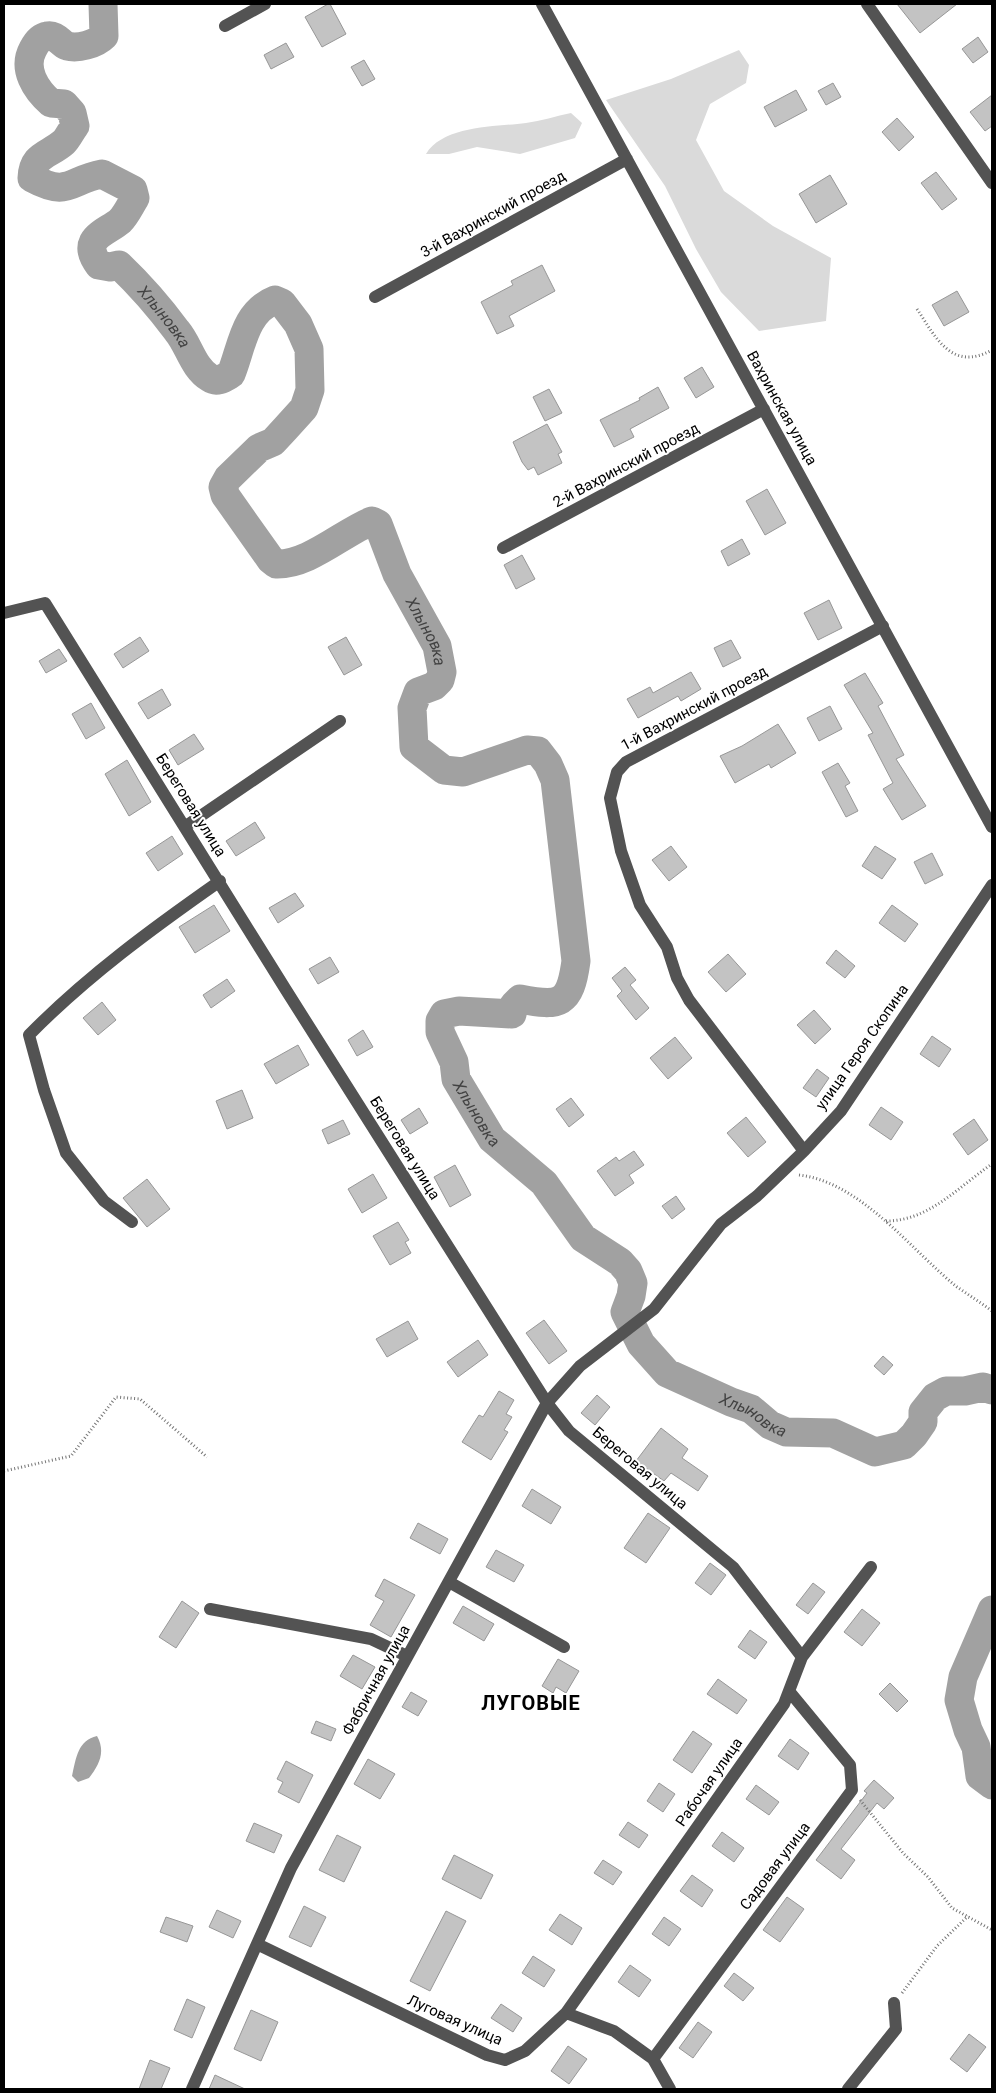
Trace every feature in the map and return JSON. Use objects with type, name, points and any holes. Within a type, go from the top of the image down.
[{"type":"street","points":[[225,26],[265,4]]},
{"type":"street","name":"Вахринская улица","points":[[542,4],[992,827]]},
{"type":"street","points":[[868,4],[992,183]]},
{"type":"street","name":"3-й Вахринский проезд","points":[[374,297],[626,159]]},
{"type":"street","name":"2-й Вахринский проезд","points":[[503,548],[764,410]]},
{"type":"street","name":"Береговая улица","points":[[4,613],[46,603],[220,880],[286,990],[547,1403],[570,1431],[734,1567],[802,1657]]},
{"type":"street","name":"1-й Вахринский проезд","points":[[804,1152],[689,1000],[677,978],[667,947],[640,905],[621,851],[610,798],[617,772],[626,762],[883,626]]},
{"type":"street","points":[[186,826],[340,721]]},
{"type":"street","points":[[132,1222],[104,1201],[66,1153],[44,1090],[29,1036],[60,1004],[144,935],[220,880]]},
{"type":"street","name":"улица Героя Скопина","points":[[633,1326],[654,1309],[720,1224],[757,1196],[804,1152],[841,1110],[992,885]]},
{"type":"street","name":"Фабричная улица","points":[[192,2089],[290,1868],[547,1403],[580,1366],[633,1326]]},
{"type":"street","name":"Рабочая улица","points":[[566,2013],[784,1704],[802,1657],[871,1567]]},
{"type":"street","points":[[449,1582],[564,1647]]},
{"type":"street","points":[[210,1609],[371,1639],[407,1656]]},
{"type":"street","points":[[789,1691],[850,1765],[852,1790]]},
{"type":"street","name":"Садовая улица","points":[[652,2059],[852,1790]]},
{"type":"street","name":"Луговая улица","points":[[256,1944],[487,2055],[506,2060],[525,2051],[566,2013]]},
{"type":"street","points":[[848,2089],[896,2029],[894,2003]]},
{"type":"street","points":[[566,2013],[614,2031],[652,2059],[670,2089]]},
{"type":"path","points":[[917,309],[940,343],[955,356],[972,358],[992,350]]},
{"type":"path","points":[[886,1221],[903,1221],[931,1210],[992,1164]]},
{"type":"path","points":[[781,1173],[802,1175],[836,1185],[886,1221],[957,1286],[992,1311]]},
{"type":"path","points":[[4,1471],[71,1456],[116,1397],[140,1399],[207,1457]]},
{"type":"path","points":[[852,1790],[903,1853],[928,1877],[952,1908],[992,1930]]},
{"type":"path","points":[[894,2003],[937,1946],[968,1916]]},
{"type":"shaded area","points":[[739,50],[749,65],[746,83],[710,104],[696,140],[724,191],[773,226],[831,258],[826,321],[759,331],[721,292],[696,249],[665,186],[606,100],[671,79]]},
{"type":"shaded area","points":[[571,113],[582,123],[575,138],[520,154],[477,147],[449,154],[426,154],[445,137],[472,129],[532,122]]},
{"type":"shaded area","points":[[97,1736],[100,1742],[101,1753],[96,1768],[89,1778],[78,1782],[72,1776],[79,1751],[86,1741]]},
{"type":"building","points":[[330,4],[346,34],[322,47],[305,17]]},
{"type":"building","points":[[897,4],[957,4],[920,33]]},
{"type":"building","points":[[978,37],[988,52],[973,63],[962,49]]},
{"type":"building","points":[[286,43],[294,57],[271,69],[264,55]]},
{"type":"building","points":[[364,60],[375,79],[362,86],[351,67]]},
{"type":"building","points":[[833,83],[841,97],[826,105],[818,91]]},
{"type":"building","points":[[796,90],[807,110],[775,127],[764,107]]},
{"type":"building","points":[[992,95],[992,126],[985,131],[970,112]]},
{"type":"building","points":[[897,118],[914,137],[899,151],[882,132]]},
{"type":"building","points":[[936,172],[957,199],[942,210],[921,183]]},
{"type":"building","points":[[830,175],[847,204],[816,223],[799,194]]},
{"type":"building","points":[[542,265],[555,291],[509,316],[514,326],[497,334],[481,302],[513,285],[511,281]]},
{"type":"building","points":[[957,291],[969,312],[944,326],[932,305]]},
{"type":"building","points":[[702,367],[714,387],[696,398],[684,378]]},
{"type":"building","points":[[658,387],[669,408],[630,429],[634,437],[614,447],[600,420],[640,400],[639,398]]},
{"type":"building","points":[[549,389],[562,413],[545,421],[533,397]]},
{"type":"building","points":[[547,424],[562,452],[558,454],[562,463],[538,475],[534,467],[528,470],[522,462],[513,442]]},
{"type":"building","points":[[767,489],[786,523],[765,535],[746,501]]},
{"type":"building","points":[[742,539],[750,554],[728,566],[721,551]]},
{"type":"building","points":[[522,555],[535,579],[516,589],[504,565]]},
{"type":"building","points":[[829,600],[842,628],[818,640],[804,613]]},
{"type":"building","points":[[140,637],[149,651],[123,668],[114,654]]},
{"type":"building","points":[[346,637],[362,665],[344,675],[328,647]]},
{"type":"building","points":[[731,640],[741,658],[723,667],[714,648]]},
{"type":"building","points":[[59,649],[67,661],[46,673],[39,661]]},
{"type":"building","points":[[691,672],[701,689],[681,701],[678,696],[638,718],[627,699],[650,687],[653,693]]},
{"type":"building","points":[[865,673],[883,703],[878,706],[904,755],[896,759],[926,806],[902,820],[883,789],[893,783],[868,735],[873,733],[844,685]]},
{"type":"building","points":[[162,689],[171,705],[148,719],[138,703]]},
{"type":"building","points":[[91,703],[105,728],[86,739],[72,714]]},
{"type":"building","points":[[830,706],[842,729],[819,741],[807,718]]},
{"type":"building","points":[[778,724],[796,753],[771,768],[769,764],[735,783],[720,756],[742,746]]},
{"type":"building","points":[[194,734],[204,749],[178,765],[169,750]]},
{"type":"building","points":[[127,760],[151,802],[129,816],[105,774]]},
{"type":"building","points":[[838,763],[850,783],[845,786],[858,811],[846,817],[822,772]]},
{"type":"building","points":[[255,822],[265,838],[236,856],[226,841]]},
{"type":"building","points":[[172,836],[183,854],[158,871],[146,853]]},
{"type":"building","points":[[671,846],[687,867],[669,881],[652,860]]},
{"type":"building","points":[[875,846],[896,859],[882,879],[862,866]]},
{"type":"building","points":[[932,853],[943,875],[925,884],[914,862]]},
{"type":"building","points":[[295,893],[304,906],[278,923],[269,908]]},
{"type":"building","points":[[214,905],[230,931],[195,953],[179,927]]},
{"type":"building","points":[[892,905],[918,924],[905,942],[879,923]]},
{"type":"building","points":[[836,950],[855,966],[845,978],[826,963]]},
{"type":"building","points":[[728,954],[746,974],[726,992],[708,972]]},
{"type":"building","points":[[330,957],[339,972],[318,984],[309,969]]},
{"type":"building","points":[[625,967],[636,980],[630,985],[649,1008],[636,1020],[617,996],[622,991],[612,978]]},
{"type":"building","points":[[227,979],[235,991],[211,1008],[203,995]]},
{"type":"building","points":[[102,1002],[116,1020],[98,1035],[83,1018]]},
{"type":"building","points":[[814,1010],[831,1029],[815,1044],[797,1025]]},
{"type":"building","points":[[363,1030],[373,1047],[357,1056],[348,1040]]},
{"type":"building","points":[[932,1036],[951,1049],[939,1067],[920,1054]]},
{"type":"building","points":[[675,1037],[692,1058],[668,1079],[650,1058]]},
{"type":"building","points":[[298,1045],[309,1065],[276,1084],[264,1064]]},
{"type":"building","points":[[817,1069],[829,1078],[816,1097],[803,1088]]},
{"type":"building","points":[[242,1090],[253,1118],[227,1129],[216,1101]]},
{"type":"building","points":[[571,1098],[584,1115],[569,1127],[556,1109]]},
{"type":"building","points":[[881,1107],[903,1122],[891,1140],[869,1125]]},
{"type":"building","points":[[419,1108],[428,1123],[410,1134],[401,1120]]},
{"type":"building","points":[[746,1117],[766,1142],[748,1157],[727,1133]]},
{"type":"building","points":[[974,1119],[988,1140],[968,1155],[953,1134]]},
{"type":"building","points":[[343,1120],[350,1134],[328,1144],[322,1130]]},
{"type":"building","points":[[634,1151],[644,1165],[629,1175],[634,1183],[615,1196],[597,1171],[616,1157],[619,1161]]},
{"type":"building","points":[[455,1165],[471,1195],[450,1207],[434,1177]]},
{"type":"building","points":[[373,1174],[387,1198],[362,1213],[348,1189]]},
{"type":"building","points":[[147,1179],[170,1209],[147,1227],[123,1198]]},
{"type":"building","points":[[676,1196],[685,1209],[672,1219],[662,1206]]},
{"type":"building","points":[[398,1222],[409,1240],[405,1242],[411,1253],[390,1265],[373,1236]]},
{"type":"building","points":[[544,1320],[567,1351],[549,1364],[526,1333]]},
{"type":"building","points":[[408,1321],[418,1339],[387,1357],[376,1339]]},
{"type":"building","points":[[478,1340],[488,1355],[458,1377],[447,1362]]},
{"type":"building","points":[[883,1356],[893,1365],[884,1375],[874,1366]]},
{"type":"building","points":[[499,1391],[514,1400],[506,1414],[512,1417],[504,1430],[508,1432],[491,1460],[462,1442],[479,1415],[483,1417]]},
{"type":"building","points":[[597,1395],[610,1407],[595,1425],[581,1413]]},
{"type":"building","points":[[661,1428],[688,1449],[682,1458],[708,1476],[698,1491],[671,1473],[664,1481],[636,1461]]},
{"type":"building","points":[[532,1489],[561,1507],[551,1524],[522,1506]]},
{"type":"building","points":[[648,1513],[670,1528],[646,1563],[624,1548]]},
{"type":"building","points":[[418,1523],[448,1539],[440,1554],[410,1538]]},
{"type":"building","points":[[496,1550],[524,1565],[514,1582],[486,1567]]},
{"type":"building","points":[[710,1563],[726,1575],[711,1595],[695,1583]]},
{"type":"building","points":[[384,1579],[415,1595],[391,1637],[370,1625],[384,1601],[375,1596]]},
{"type":"building","points":[[813,1583],[825,1592],[808,1614],[796,1605]]},
{"type":"building","points":[[182,1601],[199,1613],[176,1648],[159,1637]]},
{"type":"building","points":[[463,1606],[494,1624],[484,1641],[453,1623]]},
{"type":"building","points":[[862,1609],[880,1623],[862,1646],[844,1632]]},
{"type":"building","points":[[750,1630],[767,1642],[755,1659],[738,1647]]},
{"type":"building","points":[[353,1655],[375,1667],[362,1689],[340,1676]]},
{"type":"building","points":[[558,1659],[579,1671],[566,1693],[556,1687],[553,1693],[542,1686]]},
{"type":"building","points":[[718,1679],[747,1700],[737,1714],[707,1694]]},
{"type":"building","points":[[890,1683],[908,1701],[897,1712],[879,1694]]},
{"type":"building","points":[[411,1692],[427,1701],[418,1716],[402,1707]]},
{"type":"building","points":[[316,1721],[336,1729],[331,1741],[311,1733]]},
{"type":"building","points":[[693,1731],[712,1744],[692,1773],[673,1760]]},
{"type":"building","points":[[790,1739],[809,1753],[798,1770],[778,1756]]},
{"type":"building","points":[[368,1759],[395,1774],[380,1799],[354,1784]]},
{"type":"building","points":[[286,1761],[313,1775],[299,1803],[278,1792],[283,1782],[277,1779]]},
{"type":"building","points":[[874,1780],[894,1798],[884,1809],[877,1803],[841,1849],[855,1860],[841,1879],[816,1860],[867,1793],[864,1791]]},
{"type":"building","points":[[659,1783],[675,1794],[663,1812],[647,1801]]},
{"type":"building","points":[[756,1785],[779,1802],[769,1815],[746,1799]]},
{"type":"building","points":[[628,1822],[648,1835],[639,1848],[619,1835]]},
{"type":"building","points":[[254,1823],[282,1835],[274,1853],[246,1841]]},
{"type":"building","points":[[722,1832],[744,1848],[734,1862],[712,1846]]},
{"type":"building","points":[[337,1835],[361,1847],[344,1882],[319,1870]]},
{"type":"building","points":[[454,1855],[493,1875],[481,1899],[442,1879]]},
{"type":"building","points":[[603,1860],[622,1872],[613,1885],[594,1873]]},
{"type":"building","points":[[692,1875],[713,1890],[702,1907],[680,1891]]},
{"type":"building","points":[[787,1897],[804,1909],[780,1942],[763,1930]]},
{"type":"building","points":[[304,1906],[326,1917],[311,1947],[289,1937]]},
{"type":"building","points":[[217,1910],[241,1921],[233,1938],[209,1927]]},
{"type":"building","points":[[446,1911],[466,1921],[430,1991],[410,1981]]},
{"type":"building","points":[[560,1914],[582,1928],[572,1945],[549,1930]]},
{"type":"building","points":[[166,1917],[193,1926],[187,1942],[160,1932]]},
{"type":"building","points":[[664,1917],[681,1929],[669,1946],[652,1934]]},
{"type":"building","points":[[533,1956],[555,1970],[544,1987],[522,1973]]},
{"type":"building","points":[[630,1965],[651,1980],[639,1997],[618,1982]]},
{"type":"building","points":[[734,1973],[754,1988],[743,2001],[724,1986]]},
{"type":"building","points":[[187,1999],[205,2007],[192,2038],[174,2030]]},
{"type":"building","points":[[501,2004],[522,2018],[513,2032],[491,2018]]},
{"type":"building","points":[[251,2010],[278,2022],[261,2061],[234,2049]]},
{"type":"building","points":[[698,2022],[712,2032],[693,2058],[679,2048]]},
{"type":"building","points":[[969,2034],[986,2047],[967,2072],[950,2059]]},
{"type":"building","points":[[568,2046],[587,2059],[569,2084],[551,2071]]},
{"type":"building","points":[[150,2060],[170,2068],[161,2089],[139,2089]]},
{"type":"building","points":[[215,2075],[245,2089],[209,2089]]},
{"type":"waterway","name":"Хлыновка","points":[[103,4],[104,36],[101,39],[87,45],[71,47],[64,45],[53,36],[47,36],[38,41],[33,49],[29,64],[32,79],[40,92],[51,103],[64,104],[72,113],[75,126],[64,142],[38,160],[35,164],[32,178],[44,184],[62,187],[102,174],[133,190],[135,198],[124,216],[93,242],[94,256],[99,265],[110,267],[119,265],[135,281],[157,305],[181,337],[199,368],[204,374],[213,379],[220,379],[231,374],[245,331],[257,313],[275,300],[282,303],[298,324],[309,349],[310,390],[304,408],[273,442],[259,448],[228,478],[223,487],[225,495],[271,560],[276,564],[288,563],[313,554],[372,521],[378,524],[397,574],[437,646],[442,672],[440,680],[434,686],[418,692],[412,708],[414,747],[444,770],[463,772],[527,750],[538,751],[548,764],[555,780],[576,961],[570,987],[561,1000],[554,1002],[545,1003],[520,999],[514,1005],[512,1014],[459,1011],[444,1014],[440,1021],[440,1032],[454,1062],[456,1079],[492,1139],[544,1183],[583,1238],[620,1262],[628,1271],[633,1283],[631,1296],[625,1312],[641,1344],[667,1373],[751,1409],[770,1425],[786,1432],[833,1433],[875,1452],[904,1445],[923,1422],[923,1412],[935,1397],[946,1391],[965,1391],[983,1387],[992,1390]]},
{"type":"waterway","name":"Хлыновка","points":[[992,1610],[963,1677],[959,1700],[968,1730],[976,1747],[980,1776],[992,1785]]},
{"type":"district","name":"ЛУГОВЫЕ","points":[[531,1703]]}]
